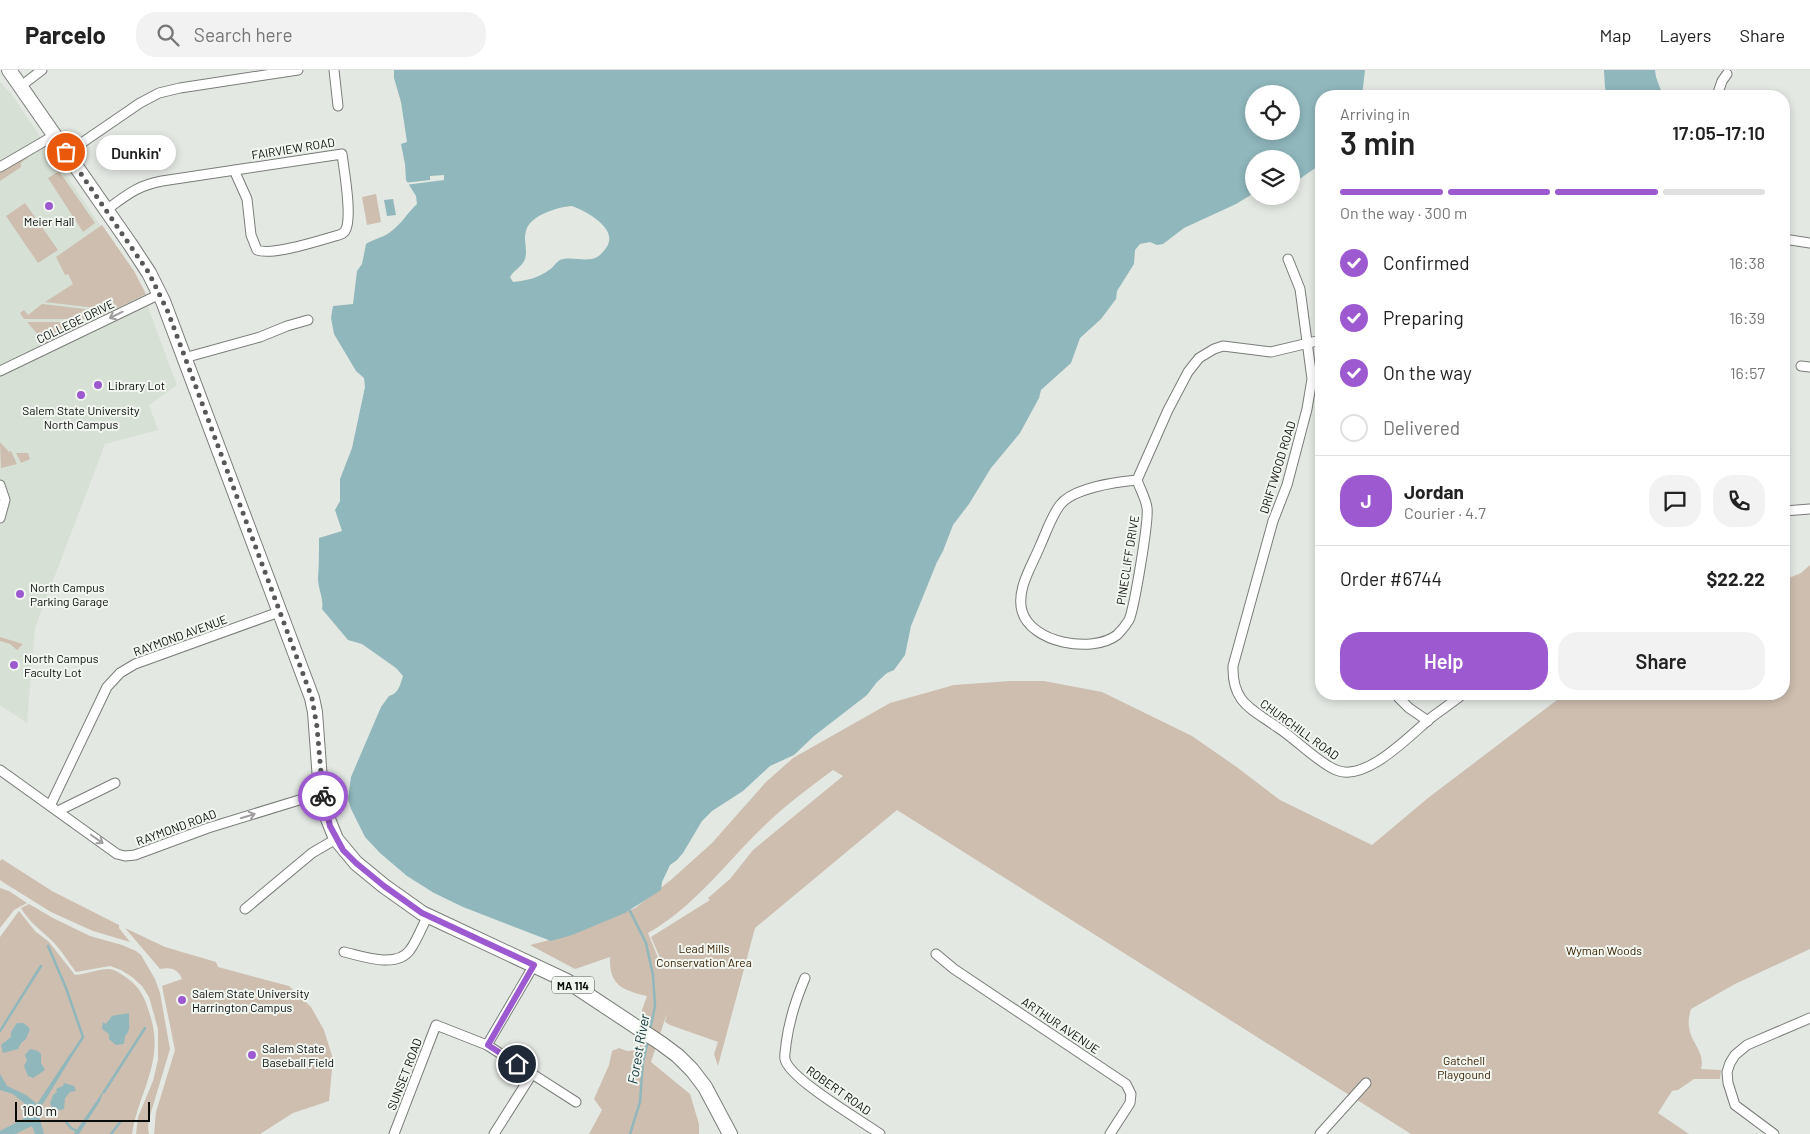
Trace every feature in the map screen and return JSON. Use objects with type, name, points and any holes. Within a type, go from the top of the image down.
[{"type":"main road","name":"MA 114","points":[[9,70],[149,273],[160,294],[315,712],[322,793],[326,814],[336,839],[343,850],[370,875],[404,901],[428,916],[567,981],[662,1044],[678,1056],[697,1076],[705,1087],[730,1134]]},
{"type":"street","points":[[21,86],[42,70]]},
{"type":"street","points":[[66,152],[140,103],[159,94],[180,88],[298,70]]},
{"type":"street","points":[[334,70],[338,106]]},
{"type":"street","points":[[1719,90],[1727,74]]},
{"type":"street","points":[[0,167],[55,135]]},
{"type":"street","name":"FAIRVIEW ROAD","points":[[106,210],[141,186],[234,170],[342,154],[348,203],[346,230],[342,234],[275,251],[262,252],[258,250],[251,236],[247,199],[234,170]]},
{"type":"street","points":[[1790,240],[1810,242]]},
{"type":"street","name":"DRIFTWOOD ROAD","points":[[1233,680],[1233,666],[1237,650],[1307,409],[1312,379],[1300,289],[1288,259]]},
{"type":"street","name":"COLLEGE DRIVE","points":[[0,371],[160,294]]},
{"type":"street","points":[[184,358],[260,337],[286,326],[308,320]]},
{"type":"street","points":[[1138,480],[1168,410],[1188,372],[1198,358],[1223,346],[1271,352],[1315,342]]},
{"type":"street","name":"PINECLIFF DRIVE","points":[[1138,480],[1147,508],[1133,607],[1129,619],[1116,635],[1092,644],[1064,642],[1039,634],[1025,618],[1021,597],[1028,574],[1053,516],[1060,505],[1078,493],[1138,480]]},
{"type":"street","points":[[0,485],[5,500],[0,518]]},
{"type":"street","points":[[1790,511],[1810,509]]},
{"type":"street","name":"RAYMOND AVENUE","points":[[54,808],[107,687],[120,673],[135,664],[279,612]]},
{"type":"street","name":"CHURCHILL ROAD","points":[[1233,680],[1236,692],[1243,702],[1293,737],[1324,763],[1338,771],[1350,772],[1375,763],[1389,754],[1455,700]]},
{"type":"street","points":[[1401,700],[1408,708],[1428,721]]},
{"type":"street","name":"RAYMOND ROAD","points":[[0,770],[117,854],[126,856],[135,855],[208,828],[322,793]]},
{"type":"street","points":[[54,808],[115,783]]},
{"type":"street","points":[[245,910],[312,853],[336,839]]},
{"type":"street","points":[[344,952],[376,959],[391,960],[402,957],[409,951],[428,916]]},
{"type":"street","name":"ARTHUR AVENUE","points":[[936,954],[1126,1084],[1131,1094],[1130,1104],[1110,1134]]},
{"type":"street","points":[[534,965],[488,1045],[576,1102]]},
{"type":"street","name":"ROBERT ROAD","points":[[805,978],[797,996],[788,1028],[785,1059],[788,1067],[816,1091],[880,1134]]},
{"type":"street","points":[[1774,1134],[1735,1105],[1728,1083],[1730,1063],[1735,1055],[1747,1045],[1810,1018]]},
{"type":"street","name":"SUNSET ROAD","points":[[394,1134],[436,1025],[488,1045]]},
{"type":"street","points":[[494,1134],[532,1074]]},
{"type":"street","points":[[1320,1134],[1366,1083]]},
{"type":"shaded area","name":"Salem State University North Campus","points":[[0,82],[12,95],[125,262],[142,291],[177,385],[149,405],[158,430],[105,444],[35,628],[27,723],[0,705]]},
{"type":"green space","points":[[29,157],[21,163],[21,167],[0,181],[0,172]]},
{"type":"green space","points":[[59,171],[95,223],[83,232],[48,178]]},
{"type":"green space","points":[[376,194],[381,222],[367,225],[362,197]]},
{"type":"green space","points":[[25,203],[58,250],[38,263],[6,216]]},
{"type":"green space","points":[[102,225],[134,271],[146,294],[113,310],[45,302],[73,284],[68,274],[65,275],[56,257]]},
{"type":"green space","points":[[42,304],[109,312],[94,319],[24,319],[20,313],[24,310],[28,315]]},
{"type":"green space","points":[[27,322],[79,322],[82,326],[46,344]]},
{"type":"green space","points":[[0,442],[9,452],[11,451],[17,464],[1,468]]},
{"type":"green space","points":[[16,453],[28,453],[30,459],[21,463]]},
{"type":"green space","name":"Wyman Woods","points":[[1810,565],[1810,949],[1735,984],[1691,1009],[1689,1028],[1701,1055],[1701,1069],[1721,1070],[1720,1079],[1694,1079],[1678,1090],[1672,1091],[1658,1113],[1689,1134],[1411,1134],[897,810],[755,928],[718,1066],[714,1054],[718,1042],[670,1025],[665,1022],[667,1013],[651,1062],[690,1094],[699,1124],[699,1134],[589,1134],[602,1110],[594,1099],[609,1065],[612,1051],[619,1048],[627,1051],[639,1050],[640,1048],[642,1010],[647,996],[619,985],[612,974],[610,957],[575,969],[530,945],[569,935],[635,908],[672,879],[712,843],[766,782],[793,758],[890,703],[954,685],[1010,681],[1044,681],[1102,692],[1192,736],[1280,800],[1372,845],[1428,798],[1557,700],[1790,700],[1790,578],[1801,573]],"holes":[[[833,770],[843,776],[753,850],[730,879],[708,898],[710,900],[651,937],[661,960],[661,965],[648,933],[695,898],[779,812]]]},
{"type":"green space","points":[[0,637],[23,644],[17,650],[10,644],[0,641]]},
{"type":"green space","points":[[2,859],[52,891],[119,925],[119,928],[130,942],[93,931],[51,912],[6,884],[0,880],[0,861]]},
{"type":"green space","points":[[0,888],[9,891],[27,903],[14,910],[0,928]]},
{"type":"green space","points":[[29,904],[90,936],[136,951],[141,955],[155,979],[160,993],[170,1049],[149,1119],[149,1134],[136,1134],[138,1117],[153,1081],[158,1060],[158,1029],[149,997],[142,986],[132,977],[110,966],[76,972],[58,947],[24,913],[21,908]]},
{"type":"green space","points":[[19,911],[35,931],[49,942],[75,975],[112,969],[132,982],[144,997],[154,1032],[153,1062],[135,1118],[132,1134],[0,1134],[0,937]]},
{"type":"green space","name":"Salem State Baseball Field","points":[[125,928],[165,947],[216,962],[218,967],[289,986],[311,1007],[324,1030],[333,1059],[329,1101],[293,1113],[260,1134],[154,1134],[156,1112],[175,1050],[162,986],[182,979],[174,970],[168,968],[160,969]]},
{"type":"water","points":[[394,70],[1365,70],[1363,90],[1315,90],[1315,168],[1300,178],[1300,150],[1245,150],[1245,198],[1184,228],[1163,244],[1157,245],[1150,242],[1140,244],[1135,250],[1134,264],[1117,291],[1116,299],[1101,319],[1080,338],[1071,363],[1041,390],[1039,398],[1020,433],[991,468],[969,504],[953,525],[911,626],[905,655],[894,670],[887,673],[867,695],[814,736],[794,755],[770,766],[743,791],[712,811],[702,821],[683,853],[670,865],[662,882],[661,890],[625,913],[572,935],[551,941],[463,907],[434,893],[407,876],[380,853],[365,837],[348,799],[351,777],[381,707],[389,696],[397,691],[403,676],[396,668],[362,644],[348,640],[322,609],[318,578],[319,538],[342,531],[335,510],[340,501],[340,479],[352,448],[365,387],[364,378],[356,371],[334,334],[331,318],[333,306],[353,304],[357,271],[362,264],[366,244],[393,230],[417,204],[416,196],[406,180],[401,144],[407,142]],"holes":[[[572,206],[593,216],[609,234],[609,241],[605,249],[598,256],[591,259],[560,260],[541,275],[513,282],[510,277],[525,259],[525,234],[533,220],[545,213]]]},
{"type":"water","points":[[1604,70],[1655,70],[1661,90],[1606,90]]},
{"type":"water","points":[[393,199],[396,215],[387,216],[384,200]]},
{"type":"water","points":[[129,1013],[129,1028],[124,1044],[116,1045],[109,1039],[109,1034],[102,1029],[103,1022],[106,1024],[112,1016]]},
{"type":"water","points":[[17,1023],[24,1023],[30,1029],[26,1039],[18,1049],[3,1053],[1,1045],[11,1037],[11,1032]]},
{"type":"water","points":[[30,1049],[41,1054],[41,1063],[45,1070],[33,1078],[28,1076],[24,1066],[27,1060],[25,1055]]},
{"type":"water","points":[[74,1053],[38,1112],[44,1134],[35,1134],[32,1126],[15,1134],[0,1134],[0,1131],[27,1117],[30,1108],[13,1094],[0,1090],[0,1074],[7,1086],[26,1095],[37,1104],[70,1054]]},
{"type":"water","points":[[64,1083],[74,1086],[76,1091],[70,1092],[65,1098],[64,1109],[55,1111],[50,1104],[53,1095],[57,1092],[56,1089],[63,1086]]},
{"type":"water","points":[[104,1090],[100,1101],[79,1134],[74,1134]]},
{"type":"pier","points":[[444,175],[444,180],[405,185],[404,183],[430,180],[430,176]]},
{"type":"waterway","name":"Forest River","points":[[630,911],[646,943],[653,975],[655,1006],[650,1030]]},
{"type":"waterway","points":[[48,946],[66,988],[83,1037],[72,1054]]},
{"type":"waterway","points":[[0,1031],[41,966]]},
{"type":"waterway","points":[[104,1092],[145,1028]]},
{"type":"waterway","name":"Forest River","points":[[630,1134],[640,1102],[643,1062],[648,1040]]},
{"type":"waterway","points":[[111,1134],[121,1121]]},
{"type":"waterway","points":[[66,1122],[77,1131]]},
{"type":"way so far","points":[[66,152],[149,273],[168,312],[312,698],[317,727],[320,780],[323,796]]},
{"type":"place","name":"Dunkin'","points":[[66,152]]},
{"type":"place","name":"Meier Hall","points":[[49,206]]},
{"type":"place","name":"Library Lot","points":[[98,385]]},
{"type":"place","name":"Salem State University North Campus","points":[[81,395]]},
{"type":"place","name":"North Campus Parking Garage","points":[[20,594]]},
{"type":"place","name":"North Campus Faculty Lot","points":[[14,665]]},
{"type":"place","name":"Salem State University Harrington Campus","points":[[182,1000]]},
{"type":"place","name":"Salem State Baseball Field","points":[[252,1055]]},
{"type":"route","points":[[323,796],[330,826],[343,850],[384,886],[422,913],[534,965],[488,1045],[517,1064]]},
{"type":"park label","name":"Lead Mills Conservation Area","points":[[704,955]]},
{"type":"park label","name":"Gatchell Playgound","points":[[1464,1067]]}]
